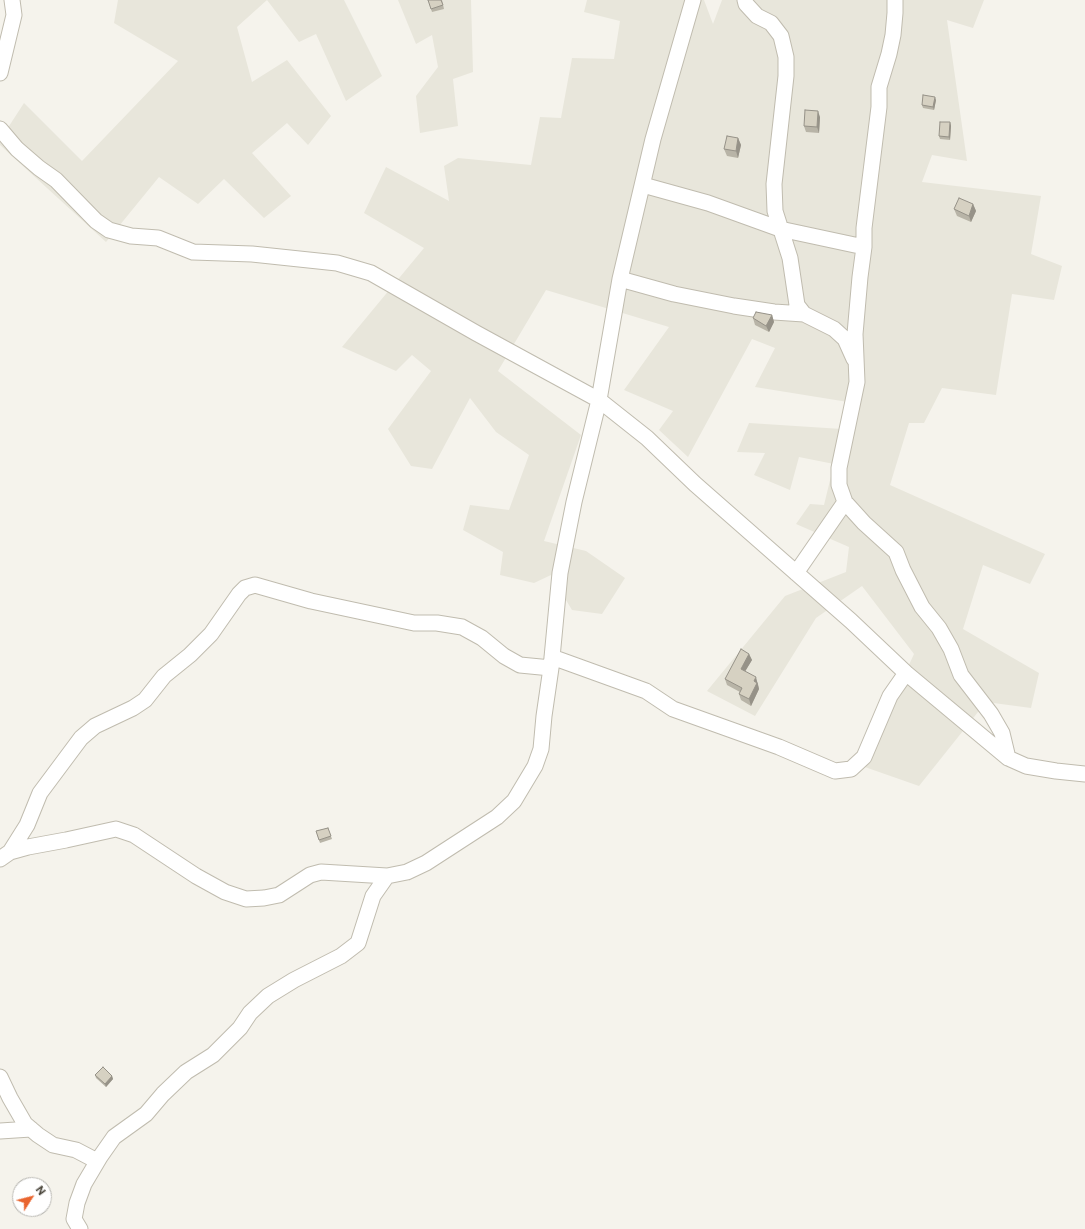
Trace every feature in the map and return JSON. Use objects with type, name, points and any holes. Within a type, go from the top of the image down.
[{"type":"street","points":[[0,73],[14,15],[12,0]]},
{"type":"street","points":[[5,856],[28,847],[116,829],[134,835],[196,876],[225,892],[246,899],[279,895],[310,875],[321,872],[387,876],[407,872],[426,863],[498,817],[514,801],[535,766],[542,749],[544,716],[552,662],[560,573],[576,495],[600,400],[620,279],[653,139],[693,0]]},
{"type":"street","points":[[745,0],[746,4],[757,16],[771,23],[781,36],[786,57],[786,76],[774,184],[775,211],[790,258],[797,305],[804,314]]},
{"type":"street","points":[[895,0],[893,35],[879,87],[879,107],[864,228],[864,247],[855,334],[857,382],[839,468],[839,485],[845,502],[864,523],[888,543],[896,552],[903,570],[922,607],[939,628],[951,648],[961,675],[1002,733],[1008,758]]},
{"type":"street","points":[[0,129],[17,149],[56,180],[96,221],[109,230],[131,236],[158,238],[193,252],[252,254],[315,260],[337,263],[371,273],[476,333],[600,400],[646,438],[695,484],[851,621],[906,673],[1008,758],[1026,766],[1085,774]]},
{"type":"street","points":[[643,185],[708,202],[780,229],[864,247]]},
{"type":"street","points":[[620,279],[674,294],[726,304],[774,312],[804,314],[834,329],[845,339],[857,366]]},
{"type":"street","points":[[796,573],[845,502]]},
{"type":"street","points":[[5,856],[26,826],[40,793],[82,738],[95,726],[133,708],[145,700],[164,676],[190,655],[211,634],[239,594],[245,588],[255,585],[311,601],[414,623],[462,627],[482,638],[504,656],[520,665],[552,662],[646,691],[673,709],[779,747],[835,770],[851,769],[864,757],[890,696],[906,673]]},
{"type":"street","points":[[80,1229],[74,1219],[77,1203],[84,1184],[97,1161],[114,1137],[146,1114],[163,1094],[186,1072],[213,1055],[240,1028],[250,1013],[268,996],[294,980],[341,956],[358,943],[373,896],[387,876]]},
{"type":"street","points":[[0,1077],[25,1124],[53,1145],[76,1150],[97,1161]]},
{"type":"street","points":[[0,1131],[31,1129]]},
{"type":"shaded area","points":[[118,0],[267,0],[237,27],[252,82],[287,60],[331,116],[308,145],[287,123],[252,153],[291,196],[264,218],[224,179],[198,204],[159,177],[106,242],[0,145],[0,140],[24,103],[82,161],[178,61],[114,23]]},
{"type":"shaded area","points":[[267,0],[344,0],[382,76],[346,101],[316,34],[299,42]]},
{"type":"shaded area","points":[[398,0],[471,0],[473,72],[453,79],[458,126],[420,133],[416,96],[438,67],[432,35],[416,44]]},
{"type":"shaded area","points":[[587,0],[704,0],[713,24],[722,0],[752,2],[753,0],[984,0],[973,28],[947,20],[967,161],[932,155],[922,182],[1041,196],[1031,254],[1062,266],[1054,300],[1012,294],[996,395],[942,388],[924,423],[909,423],[890,485],[1045,554],[1030,584],[983,565],[963,629],[1039,673],[1031,708],[986,702],[919,786],[862,766],[914,654],[862,586],[816,618],[755,716],[707,691],[785,596],[846,572],[849,547],[796,524],[810,504],[824,505],[834,464],[799,457],[790,490],[754,475],[765,453],[737,452],[749,423],[842,429],[848,402],[755,387],[775,348],[752,339],[688,457],[659,430],[673,411],[624,390],[669,327],[546,290],[498,371],[581,435],[544,541],[586,551],[625,578],[602,614],[572,610],[551,575],[534,583],[500,575],[503,552],[463,530],[470,505],[509,510],[529,455],[496,432],[470,398],[432,469],[411,466],[388,429],[431,371],[412,355],[396,371],[342,347],[424,248],[364,213],[386,167],[449,201],[444,166],[458,158],[531,165],[540,117],[561,118],[572,58],[614,59],[620,21],[584,12]]},
{"type":"building","points":[[428,0],[441,0],[443,5],[431,9]]},
{"type":"building","points":[[923,95],[935,97],[933,107],[922,105]]},
{"type":"building","points":[[805,110],[818,111],[817,127],[804,126]]},
{"type":"building","points":[[940,122],[950,122],[949,137],[939,136]]},
{"type":"building","points":[[727,136],[738,138],[736,151],[724,149]]},
{"type":"building","points":[[959,198],[973,204],[969,216],[954,209]]},
{"type":"building","points":[[756,312],[772,315],[766,326],[753,318]]},
{"type":"building","points":[[741,649],[749,654],[741,669],[756,677],[754,681],[757,683],[749,699],[739,694],[742,688],[725,679]]},
{"type":"building","points":[[328,828],[331,836],[319,840],[316,831]]},
{"type":"building","points":[[103,1067],[112,1076],[105,1084],[95,1075]]}]
